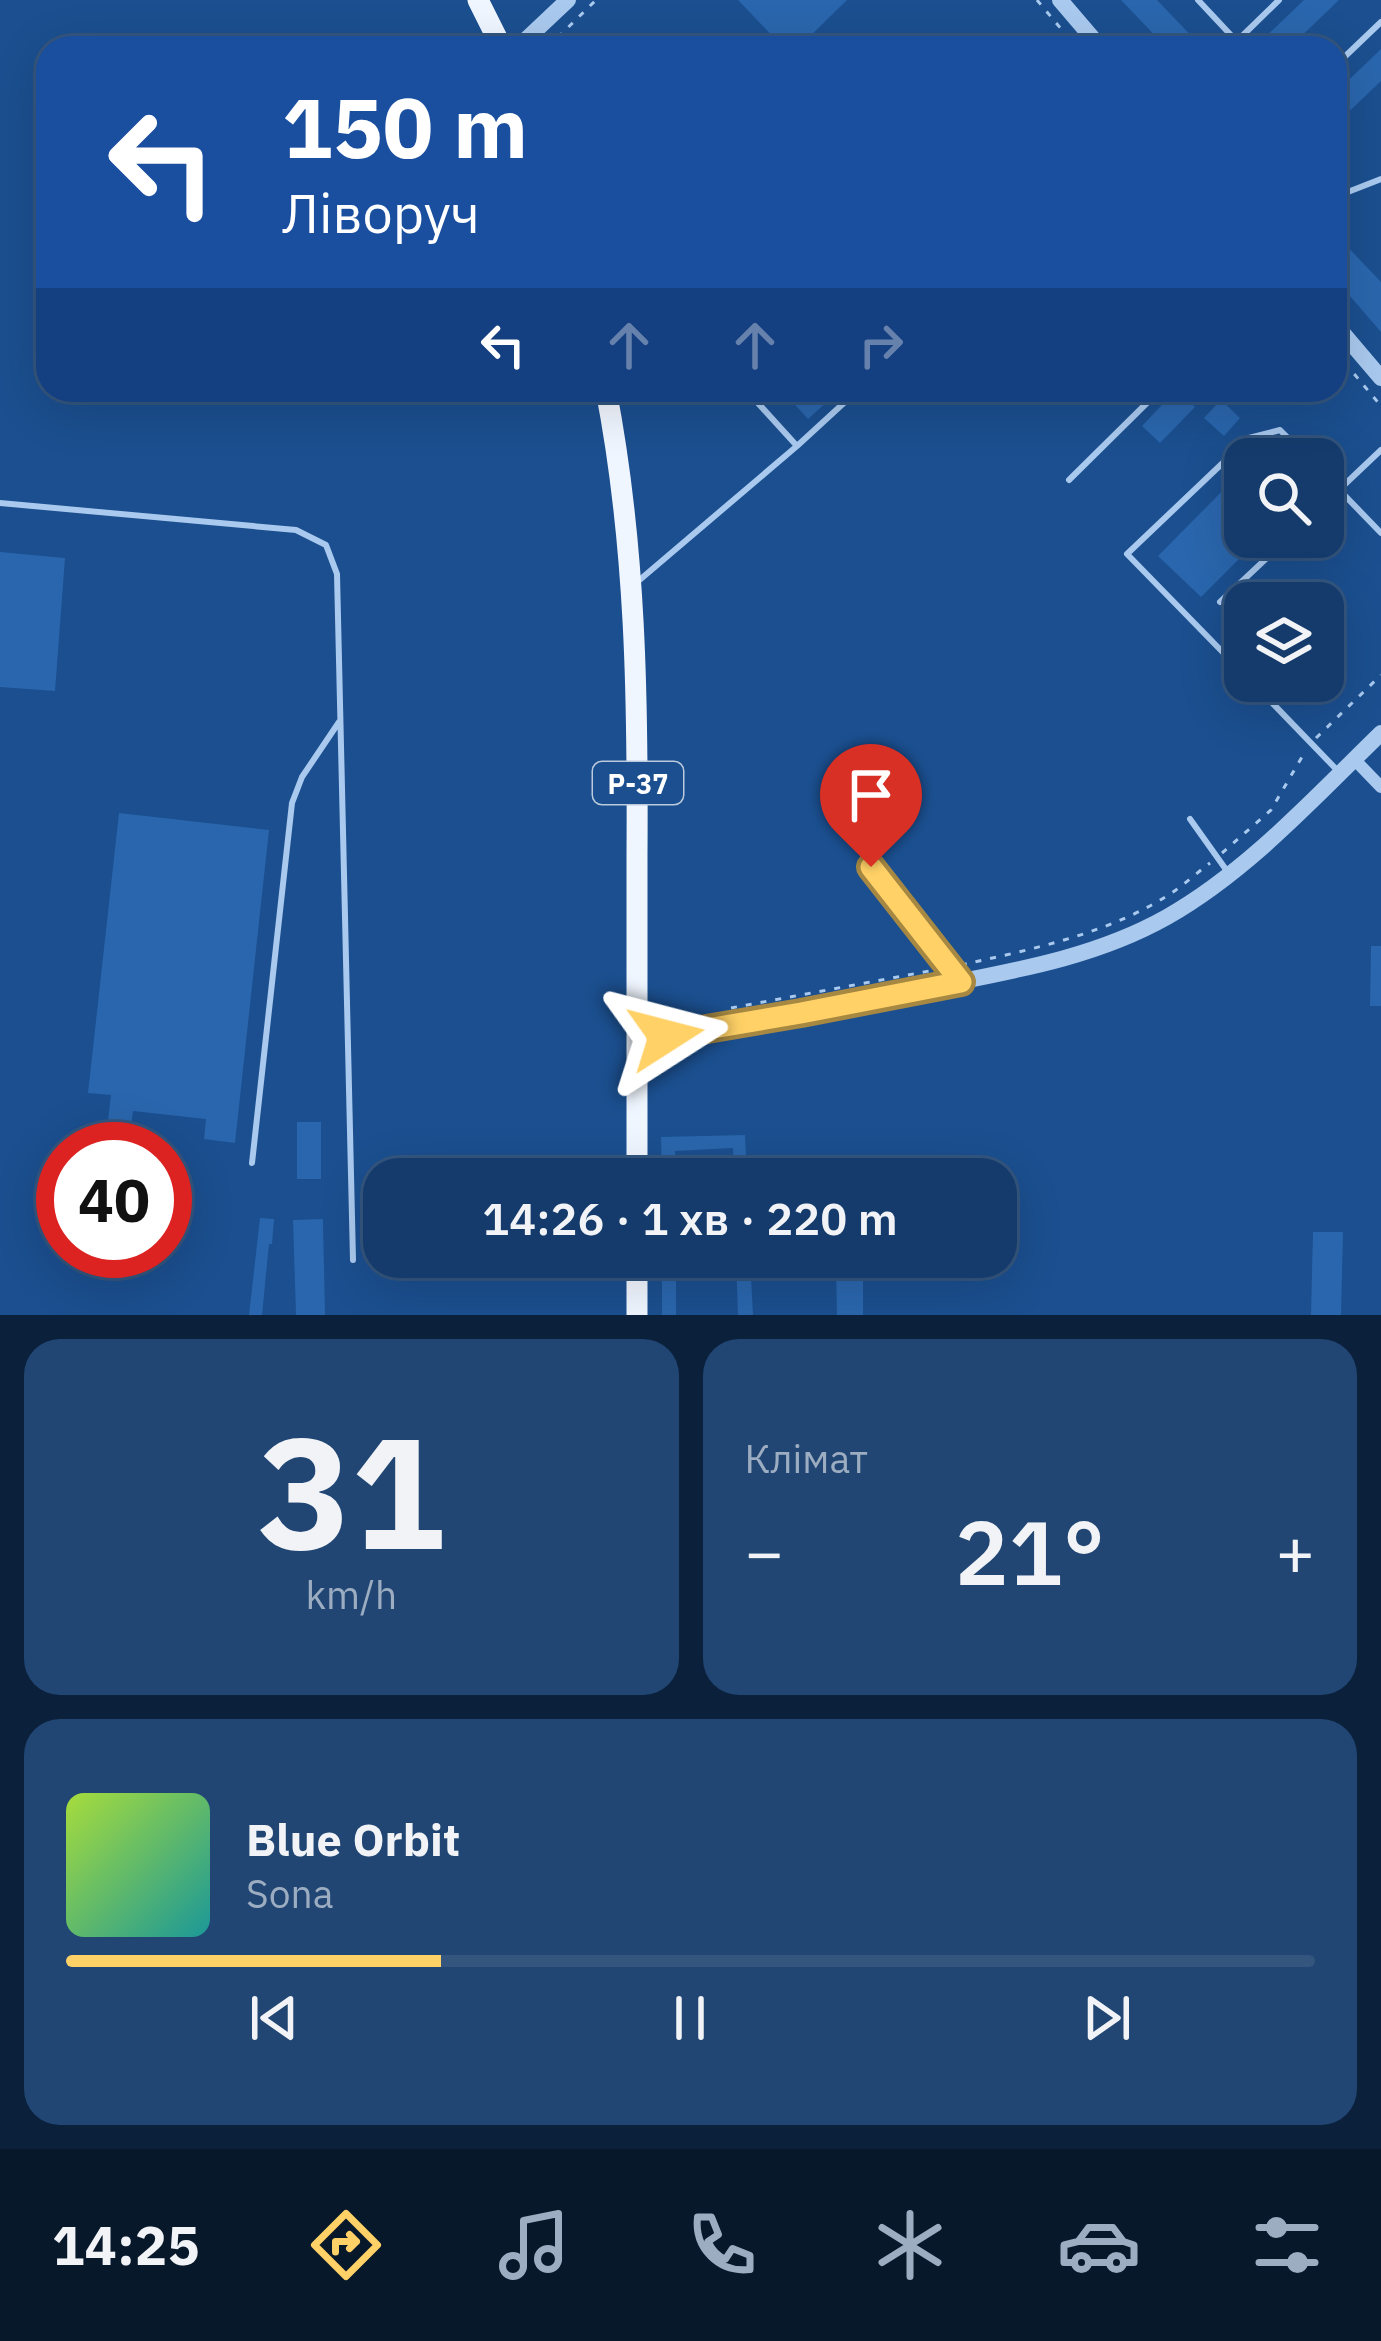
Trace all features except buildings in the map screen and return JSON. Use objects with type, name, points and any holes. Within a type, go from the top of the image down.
[{"type":"main road","points":[[478,0],[496,36]]},
{"type":"main road","name":"Р-37","points":[[608,402],[633,585],[638,745],[637,1158]]},
{"type":"main road","points":[[637,1278],[637,1315]]},
{"type":"street","points":[[530,36],[568,0]]},
{"type":"street","points":[[1060,0],[1091,36]]},
{"type":"street","points":[[1347,338],[1381,378]]},
{"type":"street","points":[[637,1040],[801,1013],[954,975],[1056,961],[1109,944],[1171,915],[1229,874],[1381,733]]},
{"type":"street","points":[[1354,759],[1381,787]]},
{"type":"lane","points":[[1198,0],[1232,36]]},
{"type":"lane","points":[[1248,36],[1280,0]]},
{"type":"lane","points":[[1347,55],[1381,22]]},
{"type":"lane","points":[[1347,192],[1381,179]]},
{"type":"lane","points":[[757,402],[796,446]]},
{"type":"lane","points":[[633,585],[845,402]]},
{"type":"lane","points":[[1069,480],[1148,402]]},
{"type":"lane","points":[[1249,438],[1280,430],[1288,438]]},
{"type":"lane","points":[[1344,485],[1381,450]]},
{"type":"lane","points":[[1224,462],[1127,554],[1224,653]]},
{"type":"lane","points":[[1344,495],[1381,533]]},
{"type":"lane","points":[[0,503],[296,530],[326,545],[337,574],[353,1260]]},
{"type":"lane","points":[[1220,602],[1267,558]]},
{"type":"lane","points":[[1272,702],[1340,772]]},
{"type":"lane","points":[[252,1163],[292,803],[302,777],[341,719]]},
{"type":"lane","points":[[1190,819],[1229,874]]},
{"type":"lane","points":[[871,867],[954,975]]},
{"type":"path","points":[[559,36],[596,0]]},
{"type":"path","points":[[1036,0],[1067,36]]},
{"type":"path","points":[[1347,366],[1381,406]]},
{"type":"path","points":[[717,1011],[954,975],[1122,919],[1172,893],[1271,810],[1311,742],[1381,675]]},
{"type":"route","points":[[666,1036],[961,982],[871,867]]}]
